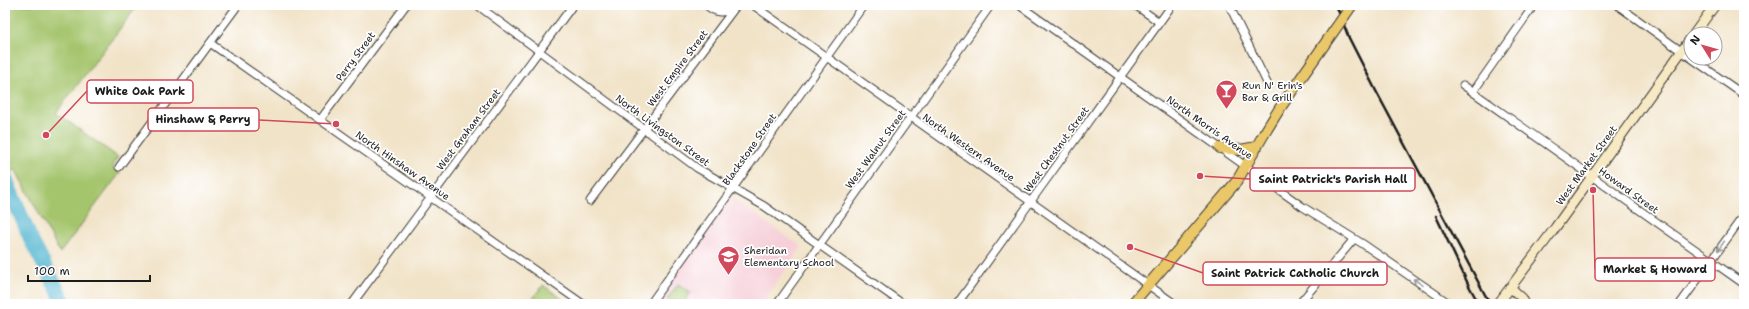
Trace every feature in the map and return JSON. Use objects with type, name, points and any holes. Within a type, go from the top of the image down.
[{"type":"main road","points":[[1132,304],[1237,181],[1280,108],[1352,5]]},
{"type":"main road","points":[[1220,148],[1240,150],[1257,147]]},
{"type":"street","points":[[119,167],[238,5]]},
{"type":"street","name":"Perry Street","points":[[320,120],[406,5]]},
{"type":"street","name":"North Livingston Street","points":[[477,5],[697,168],[764,206],[903,304]]},
{"type":"street","name":"West Graham Street","points":[[352,304],[573,5]]},
{"type":"street","points":[[706,5],[716,12],[723,13],[737,6]]},
{"type":"street","name":"North Western Avenue","points":[[753,5],[1175,304]]},
{"type":"street","name":"Blackstone Street","points":[[650,304],[864,5]]},
{"type":"street","name":"West Walnut Street","points":[[777,304],[990,5]]},
{"type":"street","name":"North Morris Avenue","points":[[1019,5],[1304,207],[1450,304]]},
{"type":"street","points":[[1135,5],[1159,22]]},
{"type":"street","name":"West Chestnut Street","points":[[957,304],[1172,5]]},
{"type":"street","points":[[1229,5],[1268,85]]},
{"type":"street","points":[[1473,92],[1534,5]]},
{"type":"street","points":[[1617,5],[1682,51]]},
{"type":"street","points":[[1700,26],[1715,5]]},
{"type":"street","name":"West Empire Street","points":[[590,201],[737,6]]},
{"type":"street","name":"North Hinshaw Avenue","points":[[210,43],[431,196],[583,304]]},
{"type":"street","name":"West Market Street","points":[[1498,304],[1682,51]]},
{"type":"street","points":[[1702,66],[1744,95]]},
{"type":"street","name":"Howard Street","points":[[1463,85],[1744,284]]},
{"type":"street","points":[[1680,304],[1744,215]]},
{"type":"street","points":[[1299,304],[1354,239]]},
{"type":"street","points":[[1511,288],[1522,298],[1525,304]]},
{"type":"shaded area","name":"Sheridan Elementary School","points":[[731,198],[802,247],[761,304],[655,304]]},
{"type":"green space","points":[[5,5],[138,5],[56,113],[118,157],[112,166],[120,173],[60,253],[15,169],[5,182]]},
{"type":"green space","points":[[678,284],[691,292],[683,304],[674,304],[667,299]]},
{"type":"green space","points":[[543,285],[569,304],[529,304]]},
{"type":"waterway","points":[[5,178],[32,242],[65,304]]},
{"type":"railway","points":[[1336,5],[1349,38],[1376,91],[1490,304]]},
{"type":"railway","points":[[1436,216],[1479,304]]},
{"type":"place","name":"Run N' Erin's Bar & Grill","points":[[1226,110]]},
{"type":"place","name":"Hinshaw & Perry","points":[[336,124]]},
{"type":"place","name":"White Oak Park","points":[[46,135]]},
{"type":"place","name":"Saint Patrick's Parish Hall","points":[[1200,176]]},
{"type":"place","name":"Market & Howard","points":[[1593,190]]},
{"type":"place","name":"Saint Patrick Catholic Church","points":[[1130,247]]},
{"type":"place","name":"Sheridan Elementary School","points":[[728,276]]}]
